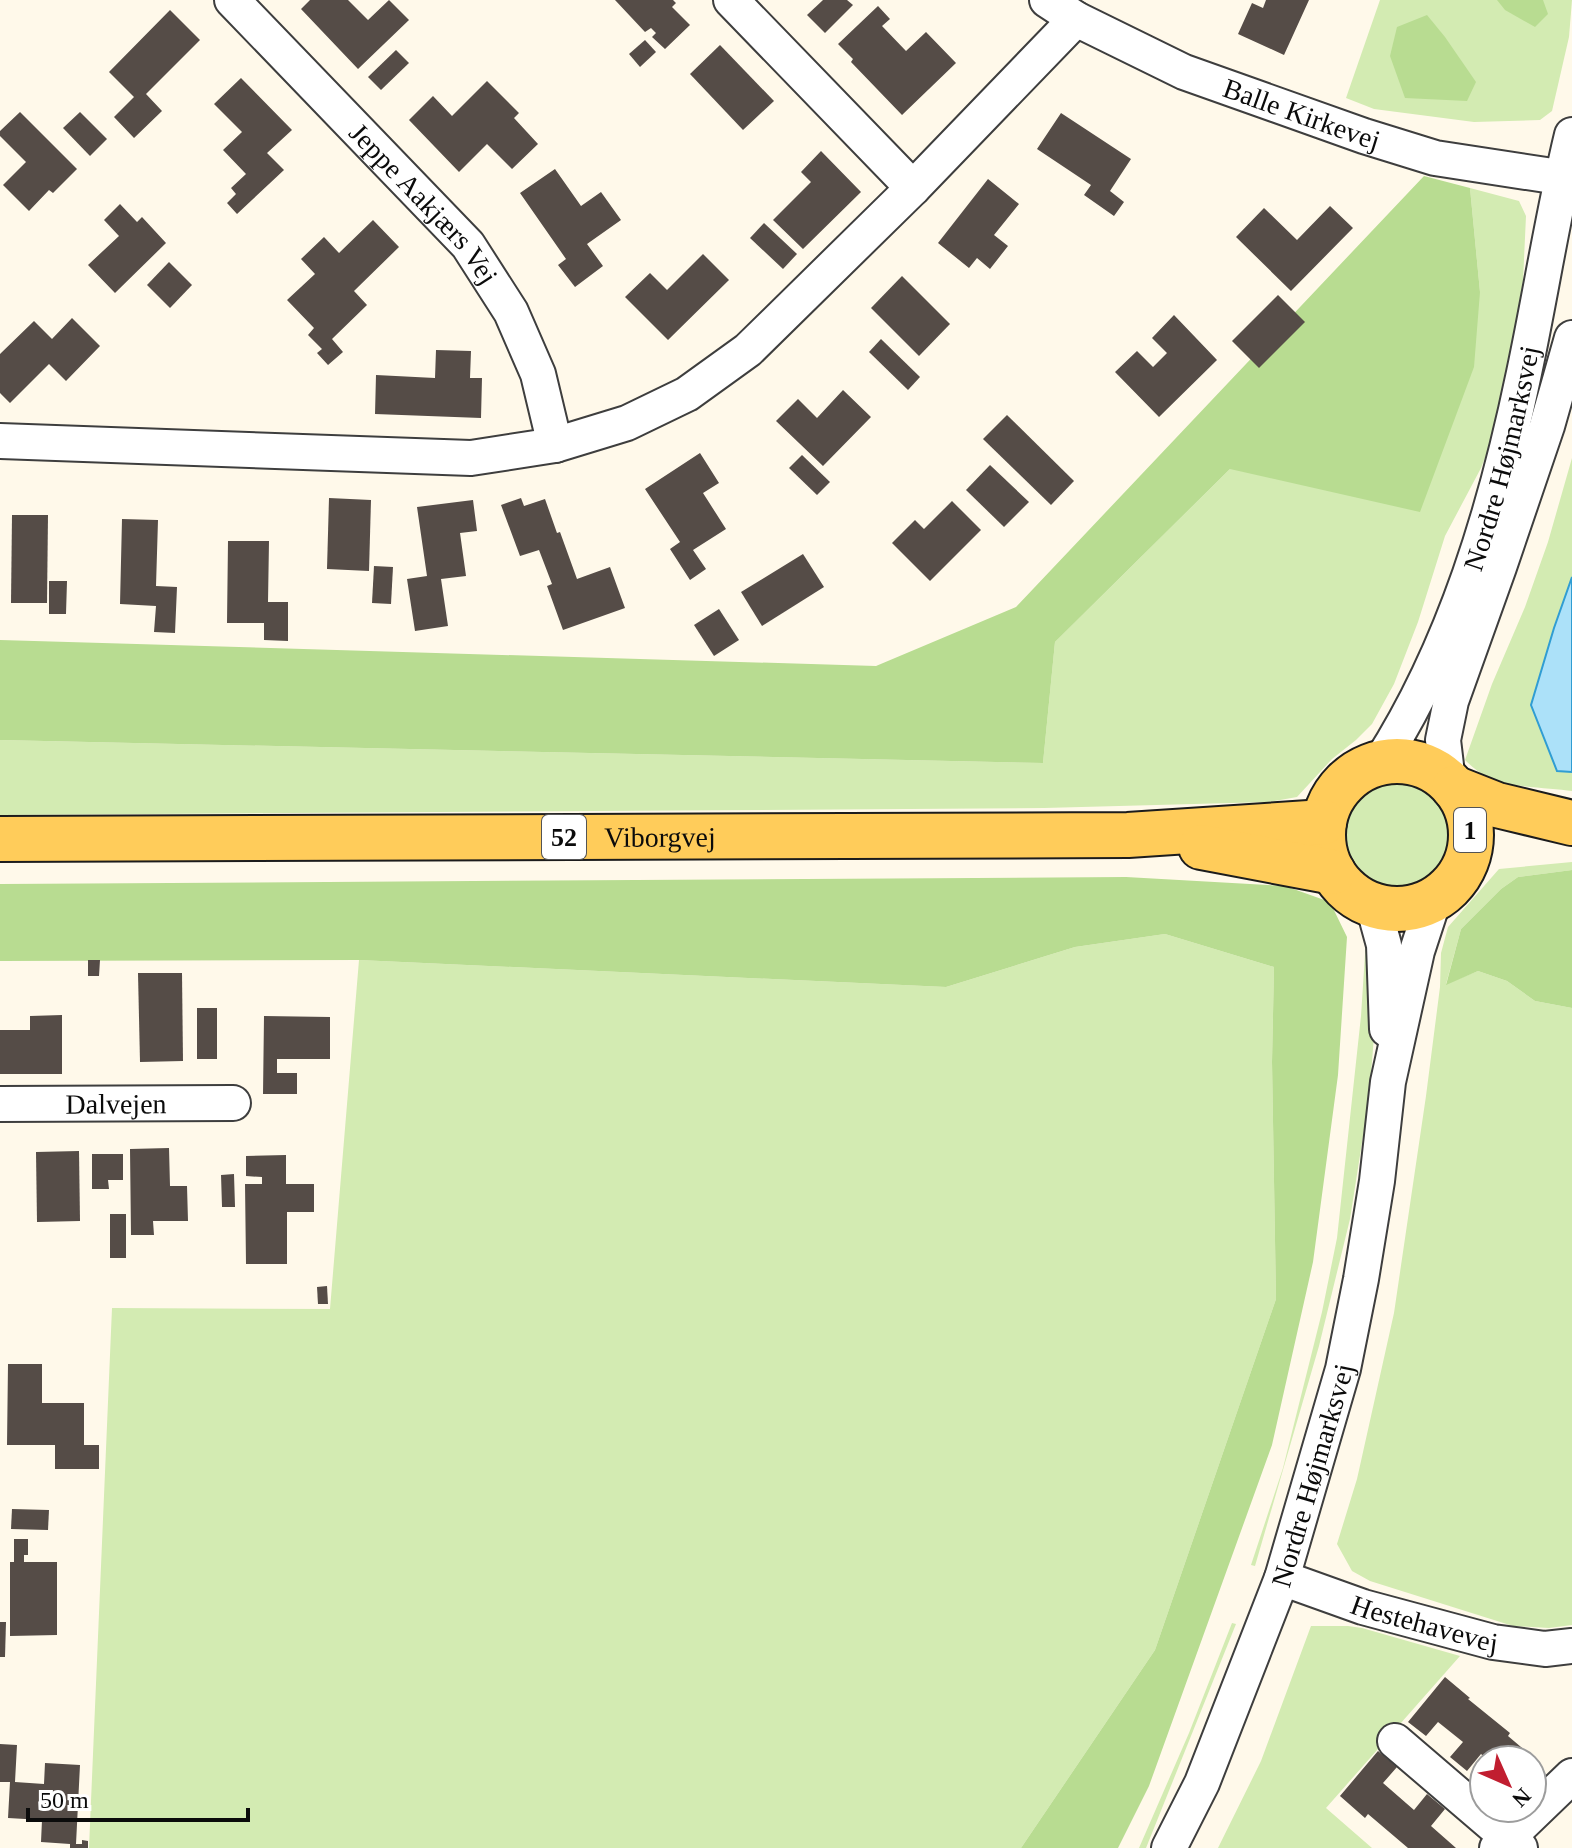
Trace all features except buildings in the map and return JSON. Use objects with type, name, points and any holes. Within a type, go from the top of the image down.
[{"type":"main road","name":"1","points":[[1380,763],[1398,761],[1416,764],[1433,771],[1451,785],[1497,805],[1572,823]]},
{"type":"main road","points":[[1380,763],[1357,773],[1341,786],[1330,803],[1324,822],[1326,857],[1333,872],[1350,893],[1373,905],[1394,909],[1415,907],[1434,899]]},
{"type":"main road","name":"1","points":[[1434,899],[1454,881],[1463,867],[1471,838],[1467,812],[1451,785]]},
{"type":"main road","name":"Viborgvej","points":[[0,839],[1128,835],[1324,822]]},
{"type":"main road","name":"1","points":[[1468,852],[1505,838],[1572,830]]},
{"type":"main road","name":"Viborgvej","points":[[1128,835],[1333,872]]},
{"type":"street","name":"Jeppe Aakjærs Vej","points":[[232,0],[468,245],[511,312],[538,374],[555,445]]},
{"type":"street","points":[[731,0],[913,188]]},
{"type":"street","name":"Balle Kirkevej","points":[[1047,0],[1076,19],[1184,72],[1364,136],[1435,158],[1567,178]]},
{"type":"street","points":[[0,441],[471,458],[555,445],[627,423],[687,394],[748,350],[913,188],[1076,19]]},
{"type":"street","name":"Nordre Højmarksvej","points":[[1380,763],[1404,726],[1434,665],[1474,560],[1502,469],[1567,178],[1572,135]]},
{"type":"street","name":"Nordre Højmarksvej","points":[[1451,785],[1443,740],[1451,701],[1547,426],[1572,338]]},
{"type":"street","name":"Nordre Højmarksvej","points":[[1169,1848],[1202,1783],[1282,1578],[1343,1369],[1361,1279],[1388,1082],[1417,951],[1434,899]]},
{"type":"street","name":"Nordre Højmarksvej","points":[[1373,905],[1384,945],[1388,1082]]},
{"type":"street","name":"Dalvejen","points":[[0,1104],[233,1103]]},
{"type":"street","name":"Hestehavevej","points":[[1282,1578],[1363,1607],[1493,1642],[1545,1649],[1572,1646]]},
{"type":"street","points":[[1395,1741],[1509,1844],[1572,1776]]},
{"type":"green space","points":[[1380,0],[1572,0],[1569,37],[1552,111],[1540,120],[1474,122],[1374,109],[1346,98]]},
{"type":"green space","points":[[1497,0],[1543,0],[1548,14],[1535,27],[1505,10]]},
{"type":"green space","points":[[1427,15],[1476,82],[1467,101],[1405,98],[1390,56],[1397,27]]},
{"type":"green space","points":[[1424,176],[1470,188],[1480,292],[1474,367],[1420,512],[1230,469],[1055,642],[1043,763],[0,740],[0,640],[876,666],[1016,607]]},
{"type":"green space","points":[[1470,188],[1519,201],[1526,216],[1523,281],[1495,432],[1481,468],[1445,536],[1418,622],[1394,684],[1372,724],[1332,759],[1297,797],[1269,802],[1044,808],[0,815],[0,740],[1043,763],[1055,642],[1230,469],[1480,292]]},
{"type":"green space","points":[[1572,458],[1572,577],[1531,705],[1557,771],[1572,772],[1572,791],[1498,782],[1483,775],[1465,760],[1492,684],[1525,607]]},
{"type":"green space","points":[[1398,779],[1419,783],[1437,795],[1449,813],[1453,834],[1449,855],[1437,873],[1419,885],[1398,889],[1377,885],[1359,873],[1347,855],[1343,834],[1347,813],[1359,795],[1377,783]]},
{"type":"green space","points":[[1572,862],[1572,870],[1518,877],[1501,889],[1461,929],[1446,984],[1478,971],[1507,981],[1535,1001],[1572,1008],[1572,1625],[1549,1628],[1513,1626],[1370,1581],[1352,1571],[1337,1544],[1357,1479],[1394,1313],[1426,1096],[1440,987],[1441,953],[1448,927],[1499,869]]},
{"type":"green space","points":[[1572,870],[1572,1008],[1535,1001],[1507,981],[1478,971],[1446,985],[1461,929],[1501,889],[1518,877]]},
{"type":"green space","points":[[1126,877],[1285,886],[1330,902],[1347,937],[1338,1075],[1313,1262],[1272,1445],[1149,1786],[1118,1848],[1021,1848],[1155,1650],[1276,1299],[1272,1062],[1274,967],[1165,934],[1075,947],[946,987],[359,960],[0,961],[0,884]]},
{"type":"green space","points":[[1165,934],[1274,967],[1272,1062],[1276,1299],[1155,1650],[1021,1848],[89,1848],[112,1308],[330,1309],[359,960],[946,987],[1075,947]]},
{"type":"green space","points":[[1366,939],[1377,1000],[1369,1098],[1350,1219],[1319,1346],[1255,1566],[1251,1565],[1283,1468],[1337,1238],[1361,1016]]},
{"type":"green space","points":[[1232,1623],[1236,1624],[1146,1848],[1139,1848],[1189,1733]]},
{"type":"green space","points":[[1311,1626],[1362,1628],[1460,1656],[1326,1808],[1372,1848],[1218,1848],[1261,1761]]},
{"type":"water","points":[[1572,577],[1572,772],[1557,771],[1531,705]]}]
